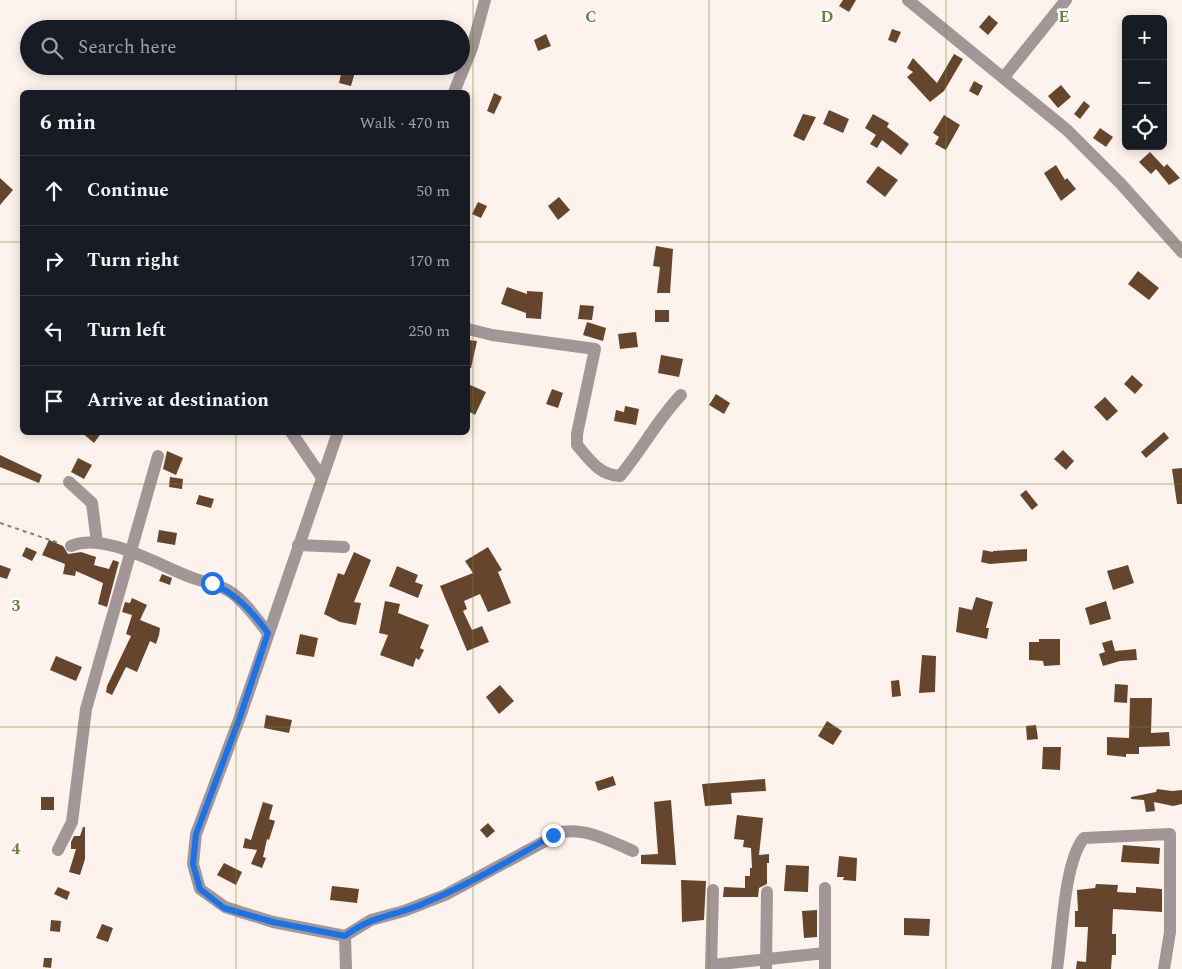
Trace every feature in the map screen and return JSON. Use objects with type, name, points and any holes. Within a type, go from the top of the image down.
[{"type":"street","points":[[470,53],[485,0]]},
{"type":"street","points":[[908,0],[1004,76],[1067,130],[1121,184],[1182,252]]},
{"type":"street","points":[[1004,76],[1066,0]]},
{"type":"street","points":[[455,90],[461,75]]},
{"type":"street","points":[[470,330],[492,335],[595,349],[581,410],[577,445],[599,470],[610,475],[620,476],[638,455],[664,412],[681,395]]},
{"type":"street","points":[[293,435],[321,476]]},
{"type":"street","points":[[337,435],[321,476],[240,717],[196,834],[193,864],[200,889],[224,908],[273,922],[345,936],[371,920],[413,908],[445,895],[562,832],[576,831],[598,835],[633,850]]},
{"type":"street","points":[[58,850],[72,822],[86,709],[158,456]]},
{"type":"street","points":[[69,482],[92,503],[97,543]]},
{"type":"street","points":[[71,546],[82,541],[97,543],[130,552],[194,579],[212,583],[232,593],[254,614],[268,633]]},
{"type":"street","points":[[298,545],[344,547]]},
{"type":"street","points":[[1057,969],[1070,873],[1077,846],[1084,838],[1170,834],[1170,932],[1164,969]]},
{"type":"street","points":[[825,888],[825,969]]},
{"type":"street","points":[[713,890],[711,967],[766,965],[825,953]]},
{"type":"street","points":[[766,965],[767,892]]},
{"type":"street","points":[[345,936],[346,969]]},
{"type":"path","points":[[0,523],[71,546]]},
{"type":"building","points":[[843,0],[856,0],[849,12],[839,6]]},
{"type":"building","points":[[989,15],[998,23],[988,35],[979,27]]},
{"type":"building","points":[[892,29],[901,32],[896,43],[888,40]]},
{"type":"building","points":[[546,34],[551,46],[538,51],[534,40]]},
{"type":"building","points":[[954,54],[963,59],[944,91],[930,102],[907,77],[913,72],[907,68],[913,58],[937,83]]},
{"type":"building","points":[[341,75],[354,75],[351,86],[339,83]]},
{"type":"building","points":[[974,81],[983,86],[978,96],[969,91]]},
{"type":"building","points":[[1061,85],[1071,97],[1058,108],[1048,96]]},
{"type":"building","points":[[494,93],[502,97],[494,114],[487,111]]},
{"type":"building","points":[[1084,101],[1090,106],[1080,119],[1074,114]]},
{"type":"building","points":[[829,110],[849,119],[843,133],[823,124]]},
{"type":"building","points":[[803,114],[816,117],[804,141],[793,136]]},
{"type":"building","points":[[873,114],[889,123],[887,127],[909,144],[901,155],[882,140],[877,148],[870,144],[876,135],[865,128]]},
{"type":"building","points":[[944,115],[960,125],[946,150],[935,144],[939,137],[933,133]]},
{"type":"building","points":[[1100,128],[1113,137],[1106,147],[1093,138]]},
{"type":"building","points":[[1150,152],[1164,167],[1167,164],[1180,178],[1169,185],[1156,169],[1151,174],[1139,162]]},
{"type":"building","points":[[1056,165],[1065,180],[1067,178],[1076,189],[1061,201],[1044,173]]},
{"type":"building","points":[[878,166],[898,180],[885,197],[866,182]]},
{"type":"building","points":[[0,178],[13,190],[0,205]]},
{"type":"building","points":[[559,197],[570,210],[558,220],[548,206]]},
{"type":"building","points":[[478,202],[487,206],[481,218],[472,214]]},
{"type":"building","points":[[656,246],[673,249],[670,293],[657,293],[660,267],[653,266]]},
{"type":"building","points":[[1138,271],[1159,288],[1149,300],[1128,284]]},
{"type":"building","points":[[507,287],[527,294],[527,291],[543,292],[541,319],[526,318],[526,313],[501,304]]},
{"type":"building","points":[[580,305],[594,306],[592,320],[578,319]]},
{"type":"building","points":[[655,310],[669,310],[669,322],[655,322]]},
{"type":"building","points":[[587,322],[606,328],[603,341],[583,335]]},
{"type":"building","points":[[636,332],[638,347],[620,349],[618,334]]},
{"type":"building","points":[[470,340],[477,341],[470,368]]},
{"type":"building","points":[[661,355],[683,359],[679,377],[658,373]]},
{"type":"building","points":[[1132,375],[1143,385],[1135,394],[1124,384]]},
{"type":"building","points":[[470,385],[486,392],[475,415],[470,412]]},
{"type":"building","points":[[552,389],[563,393],[558,408],[546,404]]},
{"type":"building","points":[[716,394],[730,403],[724,414],[709,405]]},
{"type":"building","points":[[1105,397],[1118,411],[1107,421],[1094,407]]},
{"type":"building","points":[[625,406],[639,409],[636,425],[614,421],[616,410],[624,412]]},
{"type":"building","points":[[1164,432],[1169,438],[1146,458],[1141,452]]},
{"type":"building","points":[[85,435],[100,435],[94,443]]},
{"type":"building","points":[[1063,450],[1074,461],[1066,470],[1054,459]]},
{"type":"building","points":[[167,451],[183,458],[176,475],[163,469]]},
{"type":"building","points":[[0,455],[42,475],[39,483],[0,467]]},
{"type":"building","points":[[78,458],[92,465],[84,479],[71,472]]},
{"type":"building","points":[[1182,468],[1182,504],[1177,504],[1172,469]]},
{"type":"building","points":[[170,477],[183,479],[182,489],[169,487]]},
{"type":"building","points":[[1026,490],[1038,505],[1032,510],[1020,495]]},
{"type":"building","points":[[199,495],[214,499],[211,508],[196,504]]},
{"type":"building","points":[[159,530],[177,533],[175,545],[157,542]]},
{"type":"building","points":[[49,540],[63,546],[68,554],[81,552],[96,557],[94,565],[109,569],[113,560],[119,562],[107,607],[98,604],[103,583],[76,571],[75,576],[63,574],[65,564],[42,555]]},
{"type":"building","points":[[26,547],[37,552],[32,561],[22,556]]},
{"type":"building","points":[[488,547],[502,570],[498,572],[511,603],[488,612],[480,594],[464,601],[467,609],[463,611],[472,630],[482,626],[489,642],[467,651],[440,586],[473,573],[465,561]]},
{"type":"building","points":[[1027,549],[1027,561],[990,564],[981,562],[983,550],[993,552]]},
{"type":"building","points":[[354,552],[371,560],[354,602],[361,603],[356,625],[340,622],[324,614],[338,573],[344,575]]},
{"type":"building","points":[[0,565],[11,569],[7,579],[0,577]]},
{"type":"building","points":[[1128,565],[1134,583],[1113,590],[1107,571]]},
{"type":"building","points":[[397,566],[418,575],[415,582],[423,585],[418,598],[389,586]]},
{"type":"building","points":[[162,574],[172,578],[170,585],[159,581]]},
{"type":"building","points":[[976,597],[993,602],[986,628],[989,628],[987,639],[956,632],[959,607],[972,610]]},
{"type":"building","points":[[132,598],[147,605],[140,620],[160,628],[159,635],[156,644],[150,641],[137,672],[126,667],[112,695],[106,692],[107,686],[131,636],[126,634],[132,615],[122,612],[125,602],[130,603]]},
{"type":"building","points":[[385,601],[400,604],[398,613],[429,625],[420,648],[424,650],[419,660],[416,658],[413,667],[380,655],[388,635],[379,633]]},
{"type":"building","points":[[1106,601],[1111,619],[1090,625],[1085,608]]},
{"type":"building","points":[[300,634],[318,638],[314,657],[296,654]]},
{"type":"building","points":[[1039,639],[1060,639],[1060,665],[1044,666],[1043,661],[1029,660],[1029,642],[1039,642]]},
{"type":"building","points":[[1112,640],[1115,651],[1136,649],[1137,660],[1120,661],[1103,666],[1099,654],[1105,652],[1102,643]]},
{"type":"building","points":[[922,655],[936,656],[935,692],[919,693]]},
{"type":"building","points":[[56,656],[82,667],[76,681],[50,670]]},
{"type":"building","points":[[899,680],[901,696],[892,697],[891,681]]},
{"type":"building","points":[[1115,684],[1128,685],[1127,703],[1114,702]]},
{"type":"building","points":[[500,685],[514,701],[499,714],[486,697]]},
{"type":"building","points":[[1130,698],[1152,698],[1151,733],[1169,732],[1170,746],[1139,747],[1139,754],[1126,754],[1126,757],[1107,755],[1107,737],[1129,738]]},
{"type":"building","points":[[266,715],[292,720],[289,733],[264,728]]},
{"type":"building","points":[[827,721],[842,731],[833,745],[818,736]]},
{"type":"building","points":[[1036,725],[1038,739],[1027,740],[1026,726]]},
{"type":"building","points":[[1043,747],[1061,747],[1060,770],[1042,769]]},
{"type":"building","points":[[613,776],[616,785],[598,791],[595,782]]},
{"type":"building","points":[[765,779],[766,791],[731,793],[732,804],[705,806],[702,784]]},
{"type":"building","points":[[1157,789],[1182,790],[1182,804],[1173,806],[1154,802],[1155,811],[1146,812],[1144,800],[1131,799],[1131,797],[1156,792]]},
{"type":"building","points":[[41,797],[54,797],[54,810],[41,810]]},
{"type":"building","points":[[671,800],[676,865],[641,864],[641,855],[658,854],[654,802]]},
{"type":"building","points":[[263,802],[273,805],[269,819],[275,821],[269,840],[267,839],[263,857],[266,858],[262,868],[251,864],[257,850],[243,848],[245,838],[251,840]]},
{"type":"building","points":[[737,815],[763,818],[759,855],[769,854],[769,863],[767,863],[767,884],[759,888],[758,897],[723,897],[724,887],[745,888],[745,876],[750,876],[750,868],[752,868],[751,848],[743,847],[744,840],[734,839]]},
{"type":"building","points":[[488,823],[495,831],[487,838],[480,830]]},
{"type":"building","points":[[83,827],[85,827],[85,859],[80,875],[69,872],[76,849],[71,849],[71,842],[74,836],[80,836]]},
{"type":"building","points":[[1123,845],[1160,848],[1159,864],[1121,862]]},
{"type":"building","points":[[839,856],[857,858],[856,881],[843,880],[844,877],[837,877]]},
{"type":"building","points":[[224,863],[242,872],[236,885],[217,875]]},
{"type":"building","points":[[786,865],[809,866],[808,892],[784,891]]},
{"type":"building","points":[[681,880],[706,881],[704,920],[682,922]]},
{"type":"building","points":[[1096,884],[1118,885],[1117,892],[1136,893],[1136,887],[1162,889],[1162,912],[1113,909],[1112,934],[1116,934],[1116,955],[1112,955],[1111,969],[1076,969],[1077,961],[1086,962],[1088,927],[1075,927],[1075,911],[1078,911],[1077,890],[1095,888]]},
{"type":"building","points":[[332,886],[359,889],[357,903],[330,900]]},
{"type":"building","points":[[58,887],[70,892],[67,900],[54,894]]},
{"type":"building","points":[[817,910],[817,937],[804,938],[802,911]]},
{"type":"building","points":[[904,918],[930,919],[929,936],[904,935]]},
{"type":"building","points":[[51,920],[61,921],[60,932],[50,931]]},
{"type":"building","points":[[102,924],[113,928],[108,942],[96,938]]},
{"type":"building","points":[[44,958],[52,958],[51,968],[43,967]]},
{"type":"route","points":[[212,583],[232,593],[254,614],[268,633],[240,717],[196,834],[193,864],[200,889],[224,908],[273,922],[345,936],[359,925],[371,920],[422,905],[445,895],[553,835]]}]
